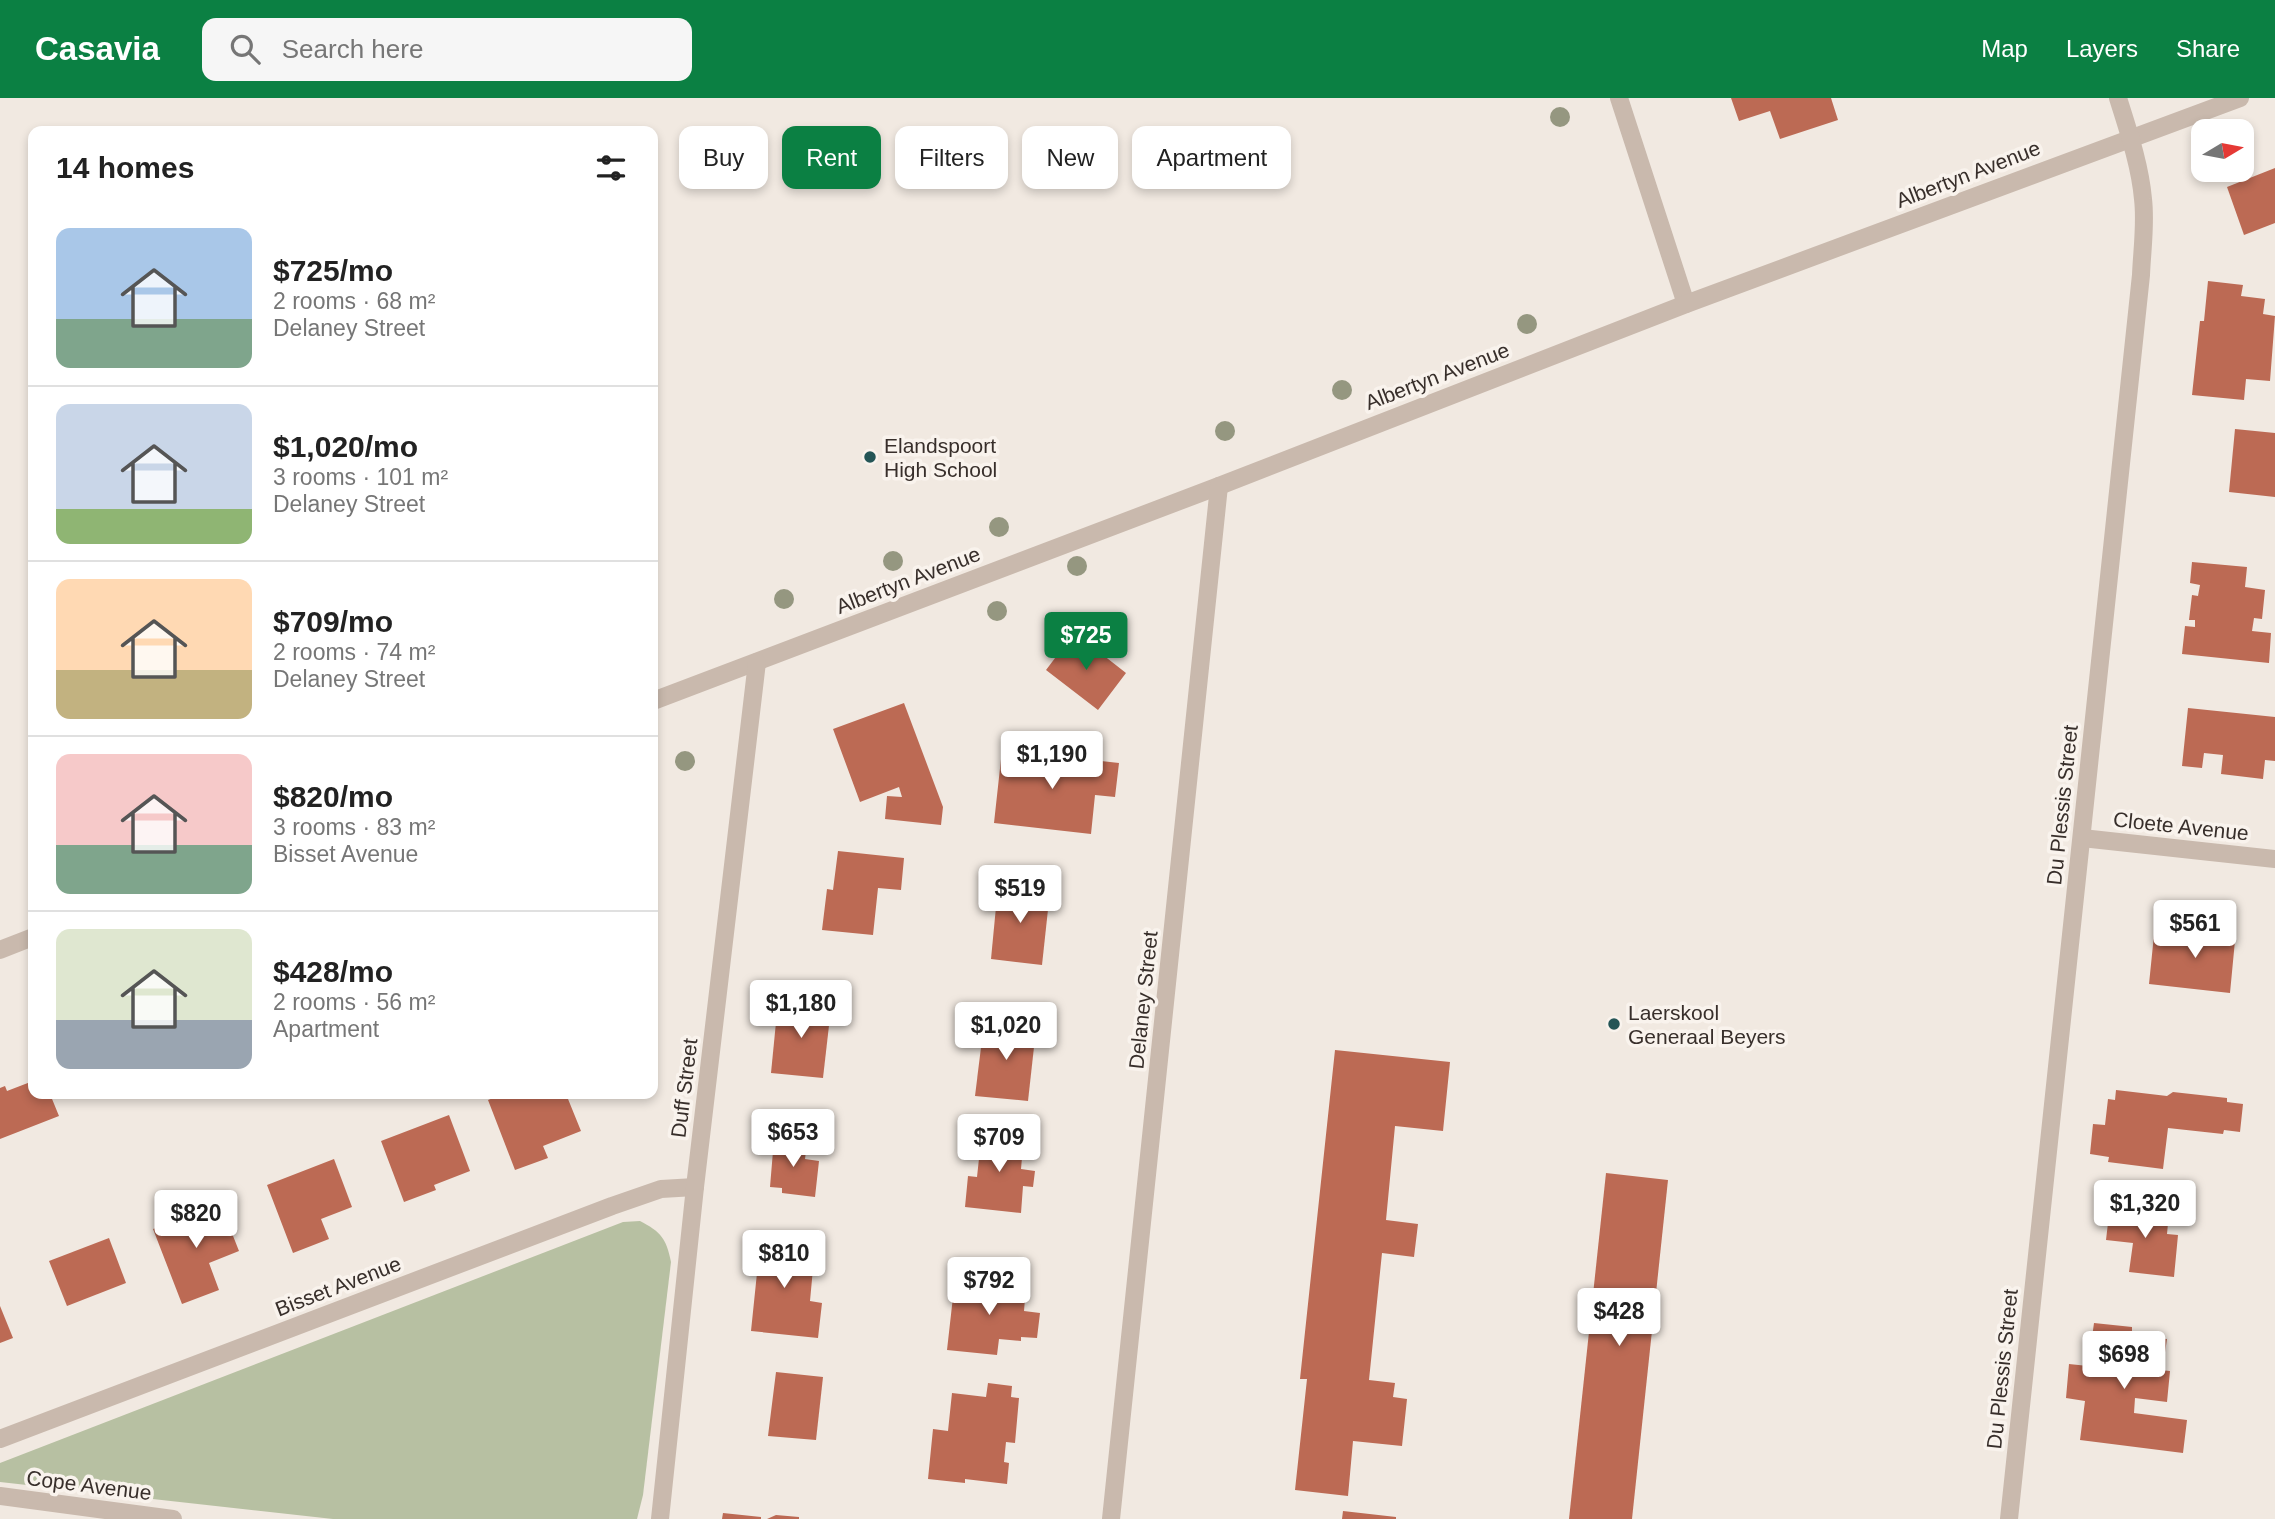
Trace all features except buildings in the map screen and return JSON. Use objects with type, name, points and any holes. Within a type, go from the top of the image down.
[{"type":"street","points":[[1619,98],[1686,304]]},
{"type":"street","name":"Du Plessis Street","points":[[2009,1519],[2144,234],[2143,198],[2118,98]]},
{"type":"street","name":"Albertyn Avenue","points":[[658,699],[1219,486],[1686,304],[2240,98]]},
{"type":"street","name":"Delaney Street","points":[[1111,1519],[1219,486]]},
{"type":"street","name":"Duff Street","points":[[660,1519],[695,1187],[757,662]]},
{"type":"street","name":"Cloete Avenue","points":[[2082,838],[2275,859]]},
{"type":"street","points":[[0,950],[28,939]]},
{"type":"street","name":"Bisset Avenue","points":[[0,1439],[612,1206],[661,1189],[695,1187]]},
{"type":"street","name":"Cope Avenue","points":[[0,1496],[173,1519]]},
{"type":"green space","points":[[640,1221],[662,1237],[671,1262],[643,1495],[637,1519],[333,1519],[0,1482],[0,1463],[623,1222]]},
{"type":"place","name":"Elandspoort High School","points":[[870,457]]},
{"type":"place","name":"Laerskool Generaal Beyers","points":[[1614,1024]]}]
